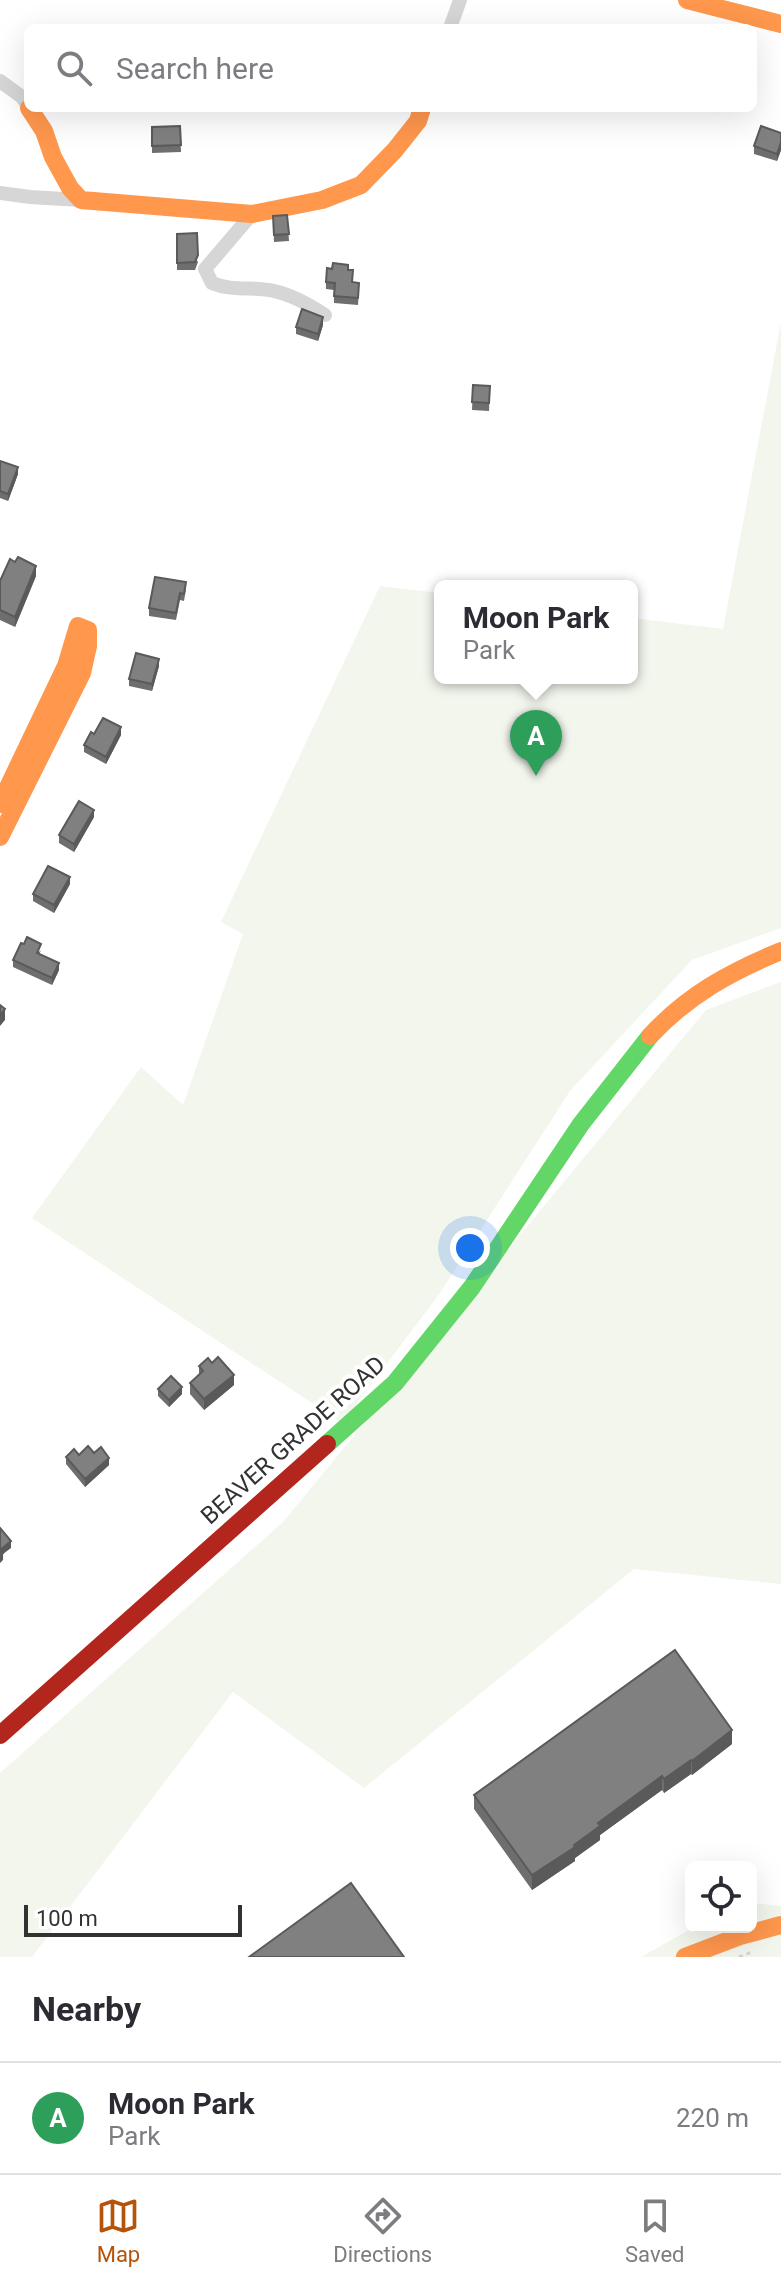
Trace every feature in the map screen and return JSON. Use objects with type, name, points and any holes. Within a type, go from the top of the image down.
[{"type":"street","points":[[451,24],[460,0]]},
{"type":"street","points":[[687,0],[781,24]]},
{"type":"street","points":[[0,81],[24,100]]},
{"type":"street","points":[[32,112],[70,188],[81,200]]},
{"type":"street","points":[[0,193],[252,214],[322,200],[361,185],[395,150],[418,121],[421,112]]},
{"type":"street","points":[[252,214],[205,269],[212,283],[237,290],[272,290],[325,315]]},
{"type":"street","points":[[0,804],[66,666],[78,626],[83,627],[88,630],[89,636],[82,673],[0,837]]},
{"type":"street","name":"BEAVER GRADE ROAD","points":[[0,1735],[395,1383],[472,1287],[581,1124],[652,1034],[704,989],[753,962],[781,951]]},
{"type":"street","points":[[685,1957],[740,1936],[781,1925]]},
{"type":"shaded area","points":[[781,322],[781,928],[692,960],[570,1091],[438,1296],[342,1423],[32,1218],[141,1067],[183,1105],[243,934],[221,922],[380,586],[434,592],[434,684],[638,684],[638,619],[723,629]]},
{"type":"shaded area","points":[[781,982],[781,1584],[634,1569],[364,1788],[233,1692],[32,1957],[0,1957],[0,1773],[282,1523],[706,1010]]},
{"type":"shaded area","points":[[757,1904],[781,1906],[781,1957],[641,1957],[685,1932],[757,1933]]},
{"type":"building","points":[[180,126],[181,145],[152,146],[152,127]]},
{"type":"building","points":[[761,126],[781,133],[777,154],[754,146]]},
{"type":"building","points":[[287,215],[289,234],[274,235],[273,216]]},
{"type":"building","points":[[197,233],[198,255],[195,262],[177,263],[177,234]]},
{"type":"building","points":[[333,263],[348,265],[348,270],[353,270],[352,282],[359,283],[358,298],[334,296],[335,283],[326,282],[327,268],[332,269]]},
{"type":"building","points":[[302,309],[323,317],[318,334],[296,327]]},
{"type":"building","points":[[473,385],[490,386],[489,403],[472,402]]},
{"type":"building","points":[[0,461],[18,467],[8,494],[0,491]]},
{"type":"building","points":[[18,557],[36,566],[15,617],[0,610],[0,581],[10,559],[15,562]]},
{"type":"building","points":[[155,577],[186,582],[176,613],[149,608]]},
{"type":"building","points":[[136,653],[159,659],[152,684],[129,679]]},
{"type":"building","points":[[103,718],[121,727],[106,757],[84,745]]},
{"type":"building","points":[[79,801],[94,810],[74,844],[59,835]]},
{"type":"building","points":[[48,866],[70,877],[54,905],[33,894]]},
{"type":"building","points":[[27,937],[41,944],[37,953],[59,963],[52,978],[13,960]]},
{"type":"building","points":[[218,1357],[234,1375],[204,1399],[190,1383],[203,1371],[199,1366],[208,1358],[212,1363]]},
{"type":"building","points":[[171,1376],[182,1387],[169,1400],[158,1389]]},
{"type":"building","points":[[88,1446],[94,1453],[101,1447],[109,1458],[85,1479],[66,1457],[74,1449],[79,1455]]},
{"type":"building","points":[[0,1528],[11,1541],[0,1550]]},
{"type":"building","points":[[675,1650],[732,1730],[692,1761],[664,1779],[662,1776],[598,1823],[600,1826],[575,1847],[532,1875],[474,1795]]},
{"type":"building","points":[[351,1883],[404,1957],[249,1957]]},
{"type":"traffic: fast","points":[[327,1444],[395,1383],[472,1287],[581,1124],[650,1036]]},
{"type":"traffic: slow","points":[[687,0],[781,24]]},
{"type":"traffic: slow","points":[[32,112],[44,131],[53,157],[70,188],[81,200],[252,214],[322,200],[361,185],[395,150],[418,121],[421,112]]},
{"type":"traffic: slow","points":[[0,804],[66,666],[78,626],[88,630],[82,673],[0,837]]},
{"type":"traffic: slow","points":[[650,1036],[679,1008],[711,986],[781,951]]},
{"type":"traffic: slow","points":[[685,1957],[740,1936],[781,1925]]},
{"type":"traffic: jam","points":[[0,1735],[327,1444]]},
{"type":"place","name":"Moon Park","points":[[536,776]]}]
